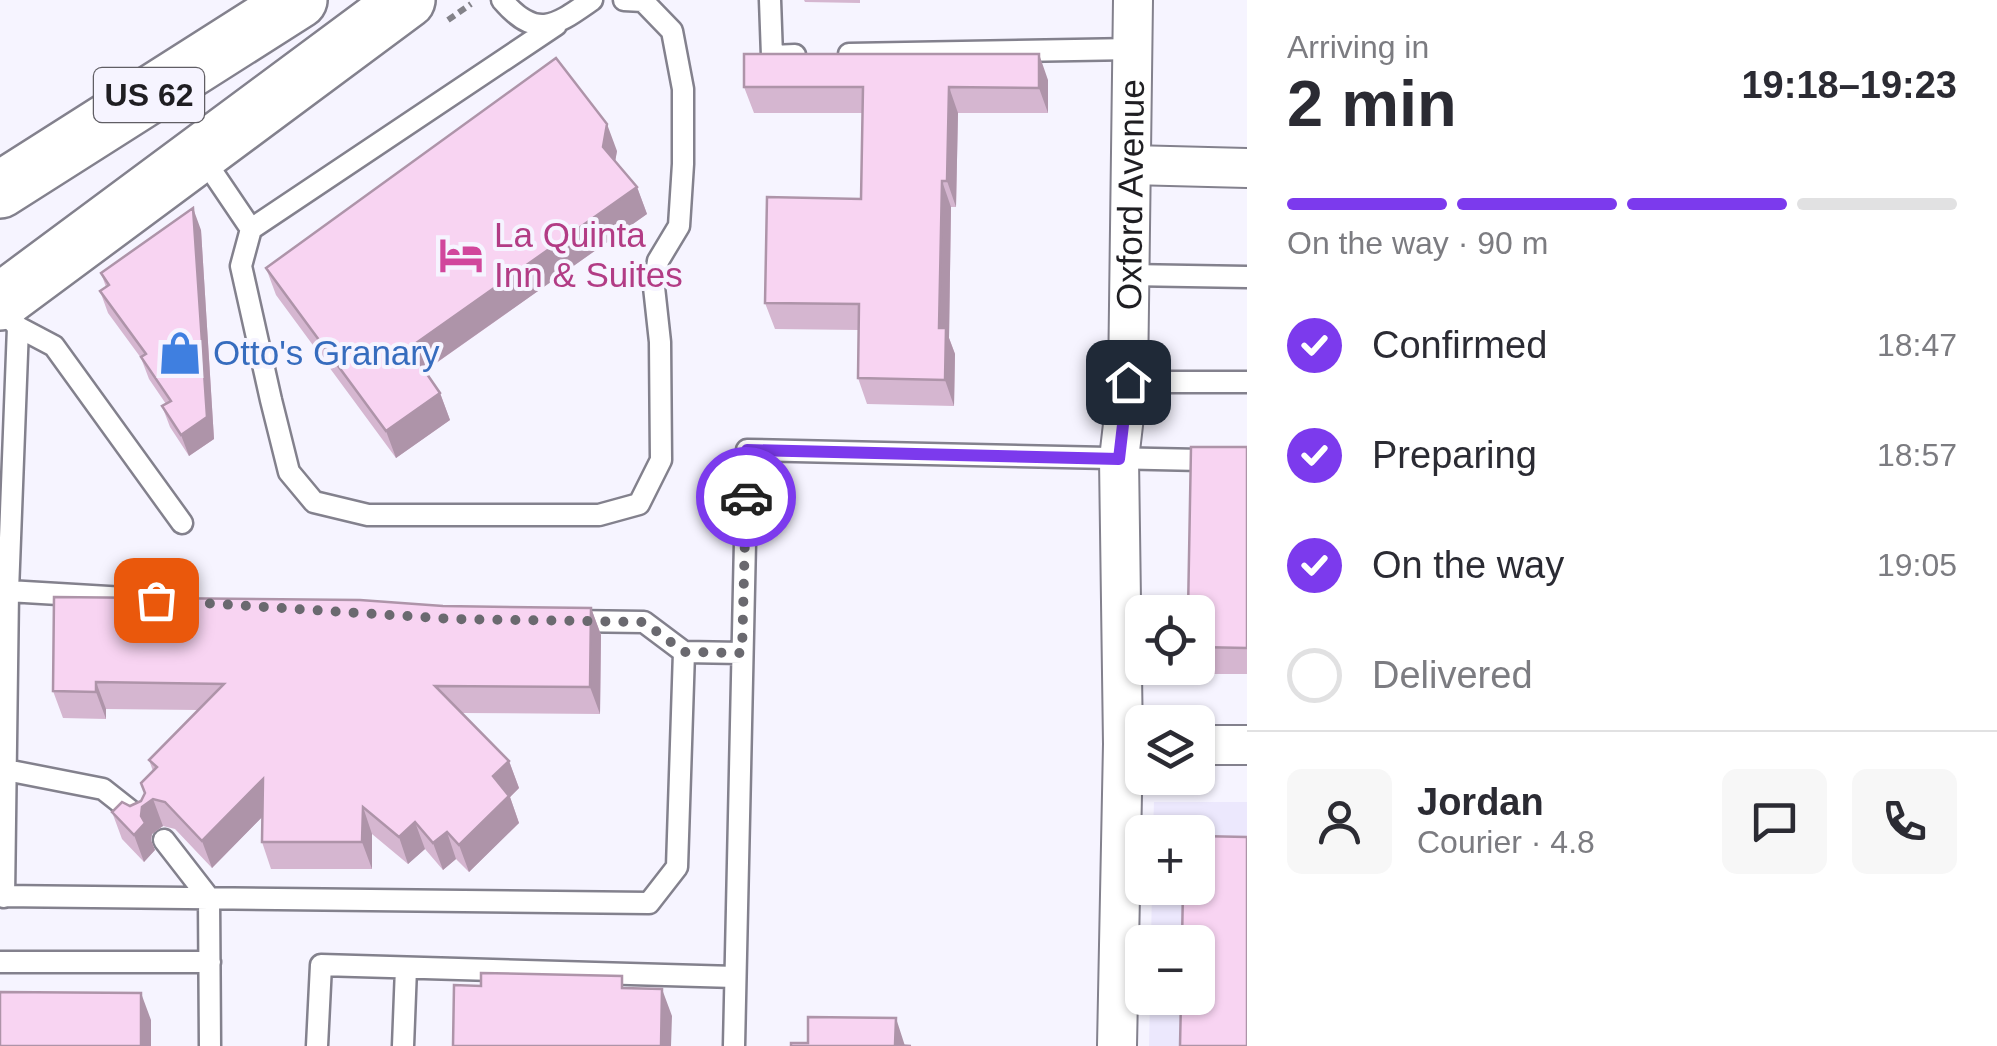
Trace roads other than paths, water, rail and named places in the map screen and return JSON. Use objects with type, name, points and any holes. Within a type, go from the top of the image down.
[{"type":"main road","name":"US 62","points":[[0,190],[299,0]]},
{"type":"main road","points":[[6,312],[200,154],[407,0]]},
{"type":"street","name":"Oxford Avenue","points":[[1130,705],[1119,459],[1128,382],[1133,0]]},
{"type":"street","points":[[1130,165],[1247,168]]},
{"type":"street","points":[[1215,745],[1247,746]]},
{"type":"street","name":"Oxford Avenue","points":[[1116,1046],[1129,795]]},
{"type":"lane","points":[[502,0],[534,25],[556,25]]},
{"type":"lane","points":[[592,0],[251,229],[241,266],[271,400],[289,472],[314,502],[368,515],[599,515],[639,504],[661,460],[660,342],[654,287],[658,261],[679,226],[684,164],[683,90],[672,32],[642,1],[624,0]]},
{"type":"lane","points":[[770,0],[772,56],[1132,50]]},
{"type":"lane","points":[[200,154],[251,229]]},
{"type":"lane","points":[[1129,275],[1247,277]]},
{"type":"lane","points":[[6,312],[8,591],[2,896],[649,903],[678,866],[684,652]]},
{"type":"lane","points":[[6,312],[54,346],[182,524]]},
{"type":"lane","points":[[1128,382],[1247,382]]},
{"type":"lane","points":[[734,1046],[747,450],[1247,461]]},
{"type":"lane","points":[[8,591],[162,600]]},
{"type":"lane","points":[[548,620],[644,622],[684,652],[742,653]]},
{"type":"lane","points":[[6,770],[102,789],[141,819]]},
{"type":"lane","points":[[164,840],[209,898],[210,1046]]},
{"type":"lane","points":[[0,962],[210,962]]},
{"type":"lane","points":[[317,1046],[321,965],[736,977]]},
{"type":"lane","points":[[404,1046],[406,968]]},
{"type":"place","name":"La Quinta Inn & Suites","points":[[461,255]]},
{"type":"place","name":"Otto's Granary","points":[[180,353]]}]
